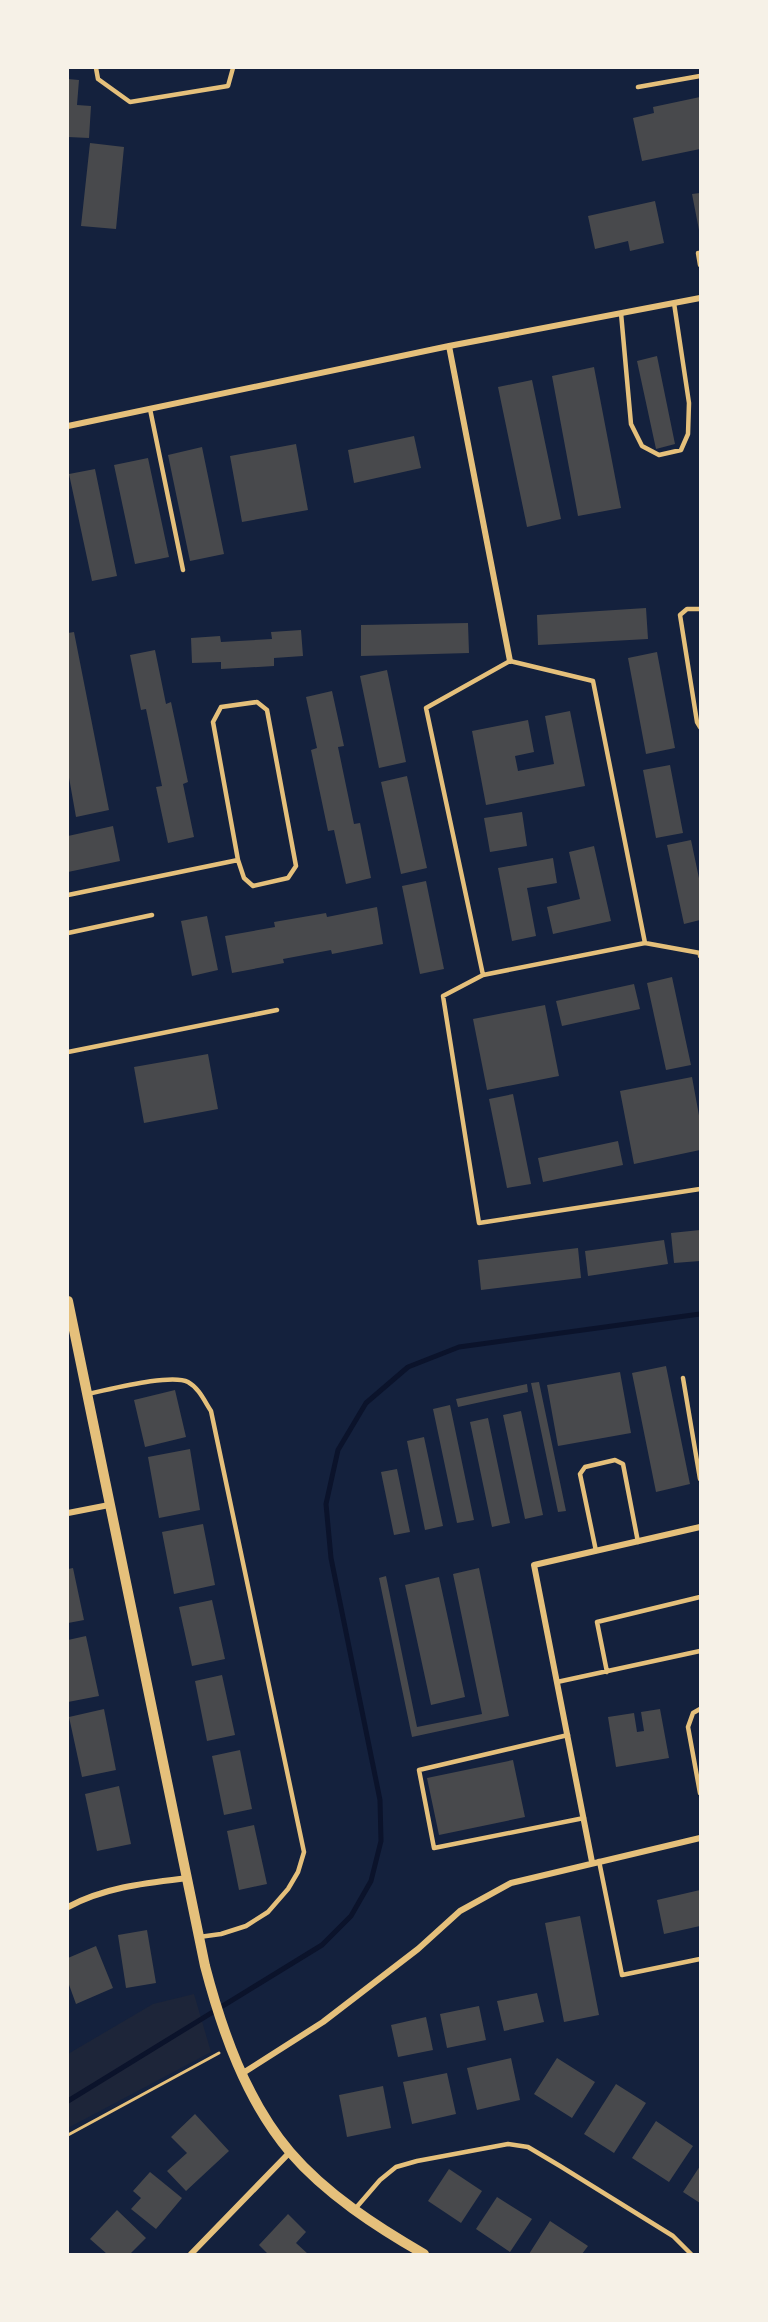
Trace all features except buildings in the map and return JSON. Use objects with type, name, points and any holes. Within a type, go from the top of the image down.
[{"type":"street","points":[[68,426],[449,346],[700,298]]},
{"type":"street","points":[[449,346],[510,661]]},
{"type":"street","points":[[68,1300],[71,1334],[87,1394],[200,1937],[213,1996],[228,2043],[258,2107],[290,2152],[321,2182],[355,2209],[424,2254]]},
{"type":"street","points":[[68,1513],[109,1505]]},
{"type":"street","points":[[595,1861],[584,1818],[534,1565],[700,1527]]},
{"type":"street","points":[[243,2073],[323,2022],[418,1949],[460,1911],[511,1883],[595,1861],[700,1838]]},
{"type":"street","points":[[68,1907],[87,1897],[129,1885],[188,1878]]},
{"type":"street","points":[[191,2254],[290,2152]]},
{"type":"lane","points":[[96,68],[98,79],[130,102],[228,86],[233,68]]},
{"type":"lane","points":[[638,87],[700,76]]},
{"type":"lane","points":[[700,253],[700,266]]},
{"type":"lane","points":[[621,313],[632,424],[642,446],[659,455],[681,450],[688,434],[689,403],[674,303]]},
{"type":"lane","points":[[150,409],[183,570]]},
{"type":"lane","points":[[700,609],[687,609],[680,615],[697,722],[700,727]]},
{"type":"lane","points":[[483,975],[426,708],[510,661],[593,681],[645,943]]},
{"type":"lane","points":[[257,702],[267,710],[296,866],[288,878],[253,886],[244,878],[238,860],[213,722],[221,707],[257,702]]},
{"type":"lane","points":[[68,895],[238,860]]},
{"type":"lane","points":[[68,933],[152,915]]},
{"type":"lane","points":[[700,956],[700,953],[645,943],[483,975],[443,996],[479,1223],[700,1189]]},
{"type":"lane","points":[[68,1052],[277,1010]]},
{"type":"lane","points":[[683,1378],[700,1479]]},
{"type":"lane","points":[[87,1394],[168,1379],[187,1382],[200,1393],[211,1412],[282,1744],[304,1852],[298,1872],[288,1890],[268,1912],[253,1922],[221,1934],[200,1937]]},
{"type":"lane","points":[[596,1551],[580,1474],[585,1467],[605,1462],[615,1460],[623,1464],[638,1542]]},
{"type":"lane","points":[[607,1672],[597,1622],[700,1598]]},
{"type":"lane","points":[[557,1682],[700,1652]]},
{"type":"lane","points":[[700,1709],[693,1713],[688,1727],[700,1793]]},
{"type":"lane","points":[[568,1735],[419,1770],[434,1848],[584,1818]]},
{"type":"lane","points":[[595,1861],[622,1976],[700,1959]]},
{"type":"lane","points":[[355,2209],[380,2180],[396,2167],[508,2144],[528,2147],[560,2166],[673,2236],[692,2254]]},
{"type":"path","points":[[68,2135],[228,2043]]},
{"type":"shaded area","points":[[194,1994],[211,2052],[68,2128],[68,2054],[153,2004]]},
{"type":"waterway","points":[[68,2101],[322,1945],[351,1916],[371,1881],[381,1841],[380,1800],[331,1558],[326,1504],[338,1450],[366,1403],[408,1367],[459,1347],[700,1314]]}]
